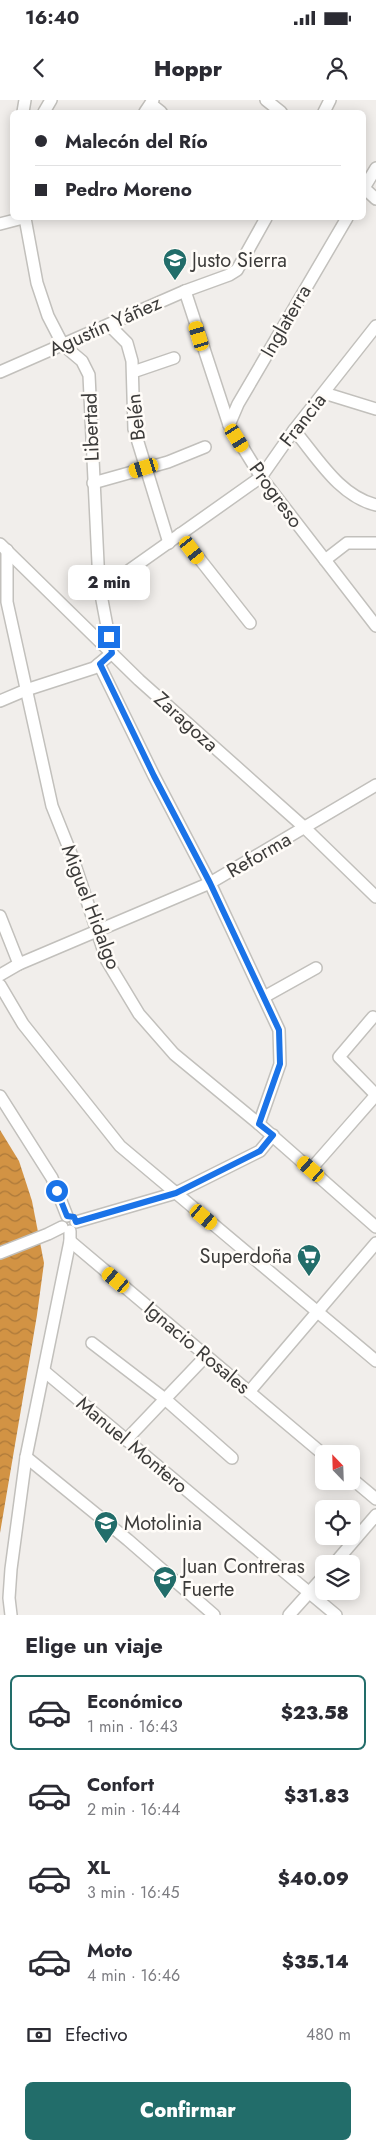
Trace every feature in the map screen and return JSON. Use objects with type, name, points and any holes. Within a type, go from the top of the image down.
[{"type":"street","points":[[266,100],[278,110]]},
{"type":"street","points":[[366,185],[376,168]]},
{"type":"street","points":[[366,190],[376,199]]},
{"type":"street","points":[[0,224],[16,220]]},
{"type":"street","name":"Libertad","points":[[24,220],[37,283],[48,316],[63,345],[82,361],[90,375],[93,483],[100,591],[112,653]]},
{"type":"street","name":"Agustín Yáñez","points":[[0,372],[185,291],[229,275],[237,270],[265,220]]},
{"type":"street","name":"Inglaterra","points":[[229,425],[238,404],[346,220]]},
{"type":"street","name":"Progreso","points":[[185,291],[229,425],[261,477],[376,626]]},
{"type":"street","name":"Belén","points":[[109,324],[127,343],[132,361],[134,429],[144,468],[169,542]]},
{"type":"street","name":"Francia","points":[[100,591],[261,477],[294,430],[376,326]]},
{"type":"street","points":[[132,372],[174,358]]},
{"type":"street","points":[[324,394],[376,409]]},
{"type":"street","points":[[294,430],[345,490],[366,502],[376,505]]},
{"type":"street","points":[[93,483],[168,462],[205,447]]},
{"type":"street","points":[[180,534],[250,623]]},
{"type":"street","points":[[325,560],[347,543],[376,543]]},
{"type":"street","name":"Zaragoza","points":[[3,547],[139,680],[305,828],[376,897]]},
{"type":"street","name":"Miguel Hidalgo","points":[[3,547],[7,602],[52,806],[72,856],[107,960],[138,1014],[174,1054],[273,1135],[376,1227]]},
{"type":"street","points":[[0,701],[26,690],[94,668],[112,653]]},
{"type":"street","points":[[100,664],[154,776],[210,883],[279,1030],[280,1064],[259,1124]]},
{"type":"street","name":"Reforma","points":[[0,975],[19,964],[210,883],[376,785]]},
{"type":"street","points":[[0,916],[19,964]]},
{"type":"street","points":[[264,997],[316,968]]},
{"type":"street","points":[[0,985],[23,1024],[120,1146],[376,1362]]},
{"type":"street","points":[[311,1169],[376,1095],[339,1057],[373,1017]]},
{"type":"street","points":[[0,1096],[52,1178],[69,1227],[44,1372],[26,1457],[8,1598],[10,1615]]},
{"type":"street","points":[[0,1253],[48,1234],[176,1193],[260,1151],[273,1135]]},
{"type":"street","name":"Ignacio Rosales","points":[[69,1227],[206,1356],[315,1447]]},
{"type":"street","points":[[249,1392],[316,1311],[376,1243]]},
{"type":"street","points":[[92,1343],[165,1399],[232,1458]]},
{"type":"street","points":[[126,1440],[206,1356]]},
{"type":"street","name":"Manuel Montero","points":[[44,1372],[336,1615]]},
{"type":"street","points":[[26,1457],[128,1540],[214,1615]]},
{"type":"street","points":[[360,1486],[376,1499]]},
{"type":"street","points":[[342,1555],[376,1515]]},
{"type":"street","points":[[289,1615],[315,1586]]},
{"type":"water","points":[[0,1130],[19,1161],[32,1201],[44,1263],[0,1533]]},
{"type":"place","name":"Justo Sierra","points":[[175,281]]},
{"type":"place","name":"Superdoña","points":[[309,1277]]},
{"type":"place","name":"Motolinia","points":[[106,1544]]},
{"type":"place","name":"Juan Contreras Fuerte","points":[[165,1599]]},
{"type":"route","points":[[57,1191],[67,1216],[74,1217],[76,1222],[176,1193],[260,1151],[273,1135],[259,1124],[280,1064],[279,1030],[210,883],[154,776],[100,664],[112,653],[109,637]]}]
